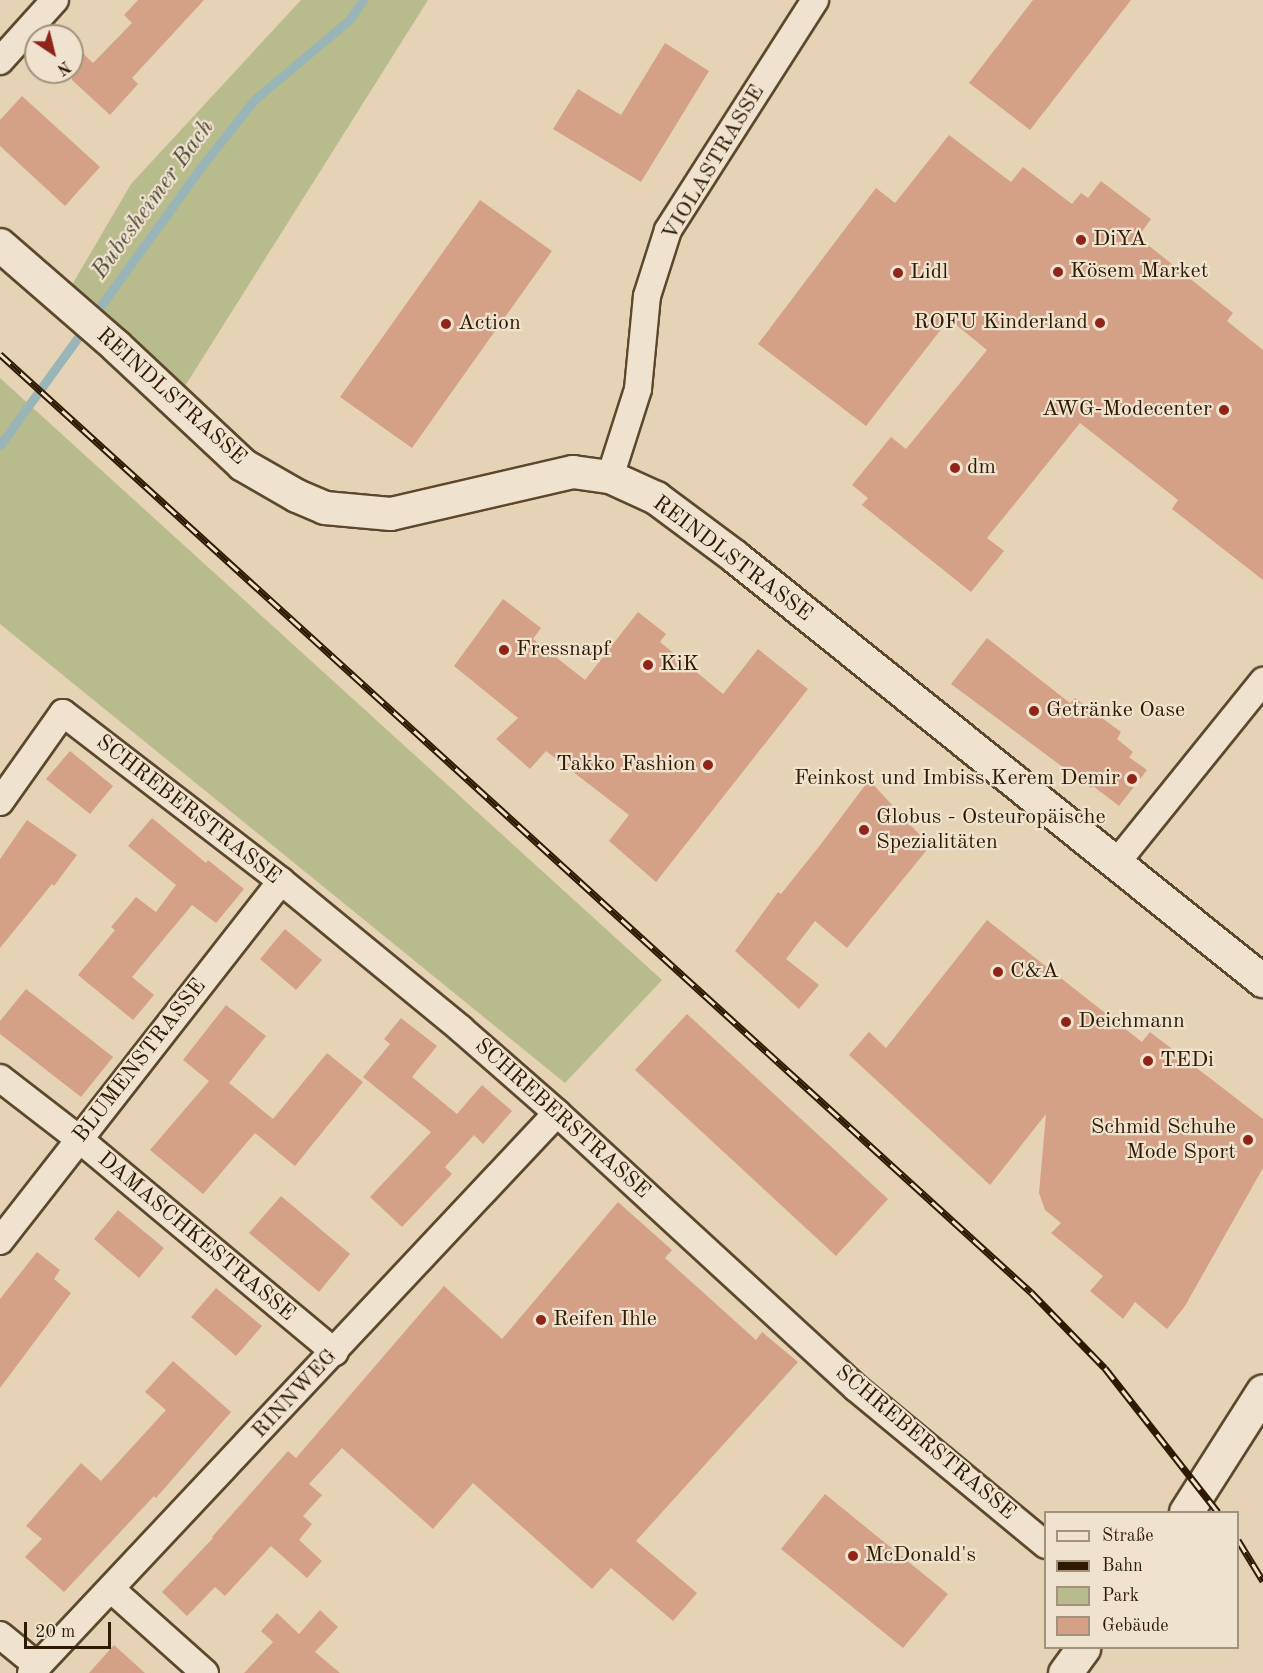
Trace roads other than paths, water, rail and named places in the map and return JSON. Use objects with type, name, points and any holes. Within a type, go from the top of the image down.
[{"type":"main road","points":[[1187,1511],[1263,1391]]},
{"type":"main road","points":[[1065,1673],[1082,1649]]},
{"type":"street","points":[[0,60],[55,0]]},
{"type":"street","name":"VIOLASTRASSE","points":[[610,477],[638,389],[647,296],[668,230],[815,0]]},
{"type":"street","name":"REINDLSTRASSE","points":[[0,245],[116,346],[243,465],[297,496],[325,508],[391,514],[573,472],[610,477],[656,498],[734,556],[914,703],[1117,862],[1263,981]]},
{"type":"street","points":[[1117,862],[1263,681]]},
{"type":"street","name":"SCHREBERSTRASSE","points":[[0,802],[63,713],[280,881],[462,1029],[557,1113],[856,1388],[1044,1543]]},
{"type":"street","name":"BLUMENSTRASSE","points":[[0,1242],[280,881]]},
{"type":"street","name":"DAMASCHKESTRASSE","points":[[0,1078],[79,1139],[335,1352]]},
{"type":"street","name":"RINNWEG","points":[[34,1669],[335,1352],[557,1113]]},
{"type":"street","points":[[111,1589],[205,1673]]},
{"type":"street","points":[[0,1635],[34,1669]]},
{"type":"waterway","name":"Bubesheimer Bach","points":[[0,445],[198,171],[254,100],[349,20],[363,0]]},
{"type":"railway","points":[[0,354],[1031,1292],[1105,1368],[1217,1511]]},
{"type":"railway","points":[[1239,1542],[1263,1581]]},
{"type":"place","name":"DiYA","points":[[1081,240]]},
{"type":"place","name":"Kösem Market","points":[[1058,272]]},
{"type":"place","name":"Lidl","points":[[898,273]]},
{"type":"place","name":"ROFU Kinderland","points":[[1100,323]]},
{"type":"place","name":"Action","points":[[446,324]]},
{"type":"place","name":"AWG-Modecenter","points":[[1224,410]]},
{"type":"place","name":"dm","points":[[955,468]]},
{"type":"place","name":"Fressnapf","points":[[504,650]]},
{"type":"place","name":"KiK","points":[[648,665]]},
{"type":"place","name":"Getränke Oase","points":[[1034,711]]},
{"type":"place","name":"Takko Fashion","points":[[708,765]]},
{"type":"place","name":"Feinkost und Imbiss Kerem Demir","points":[[1132,779]]},
{"type":"place","name":"Globus - Osteuropäische Spezialitäten","points":[[864,830]]},
{"type":"place","name":"C&A","points":[[998,972]]},
{"type":"place","name":"Deichmann","points":[[1066,1022]]},
{"type":"place","name":"TEDi","points":[[1148,1061]]},
{"type":"place","name":"Schmid Schuhe Mode Sport","points":[[1248,1140]]},
{"type":"place","name":"Reifen Ihle","points":[[541,1320]]},
{"type":"place","name":"McDonald's","points":[[853,1556]]}]
